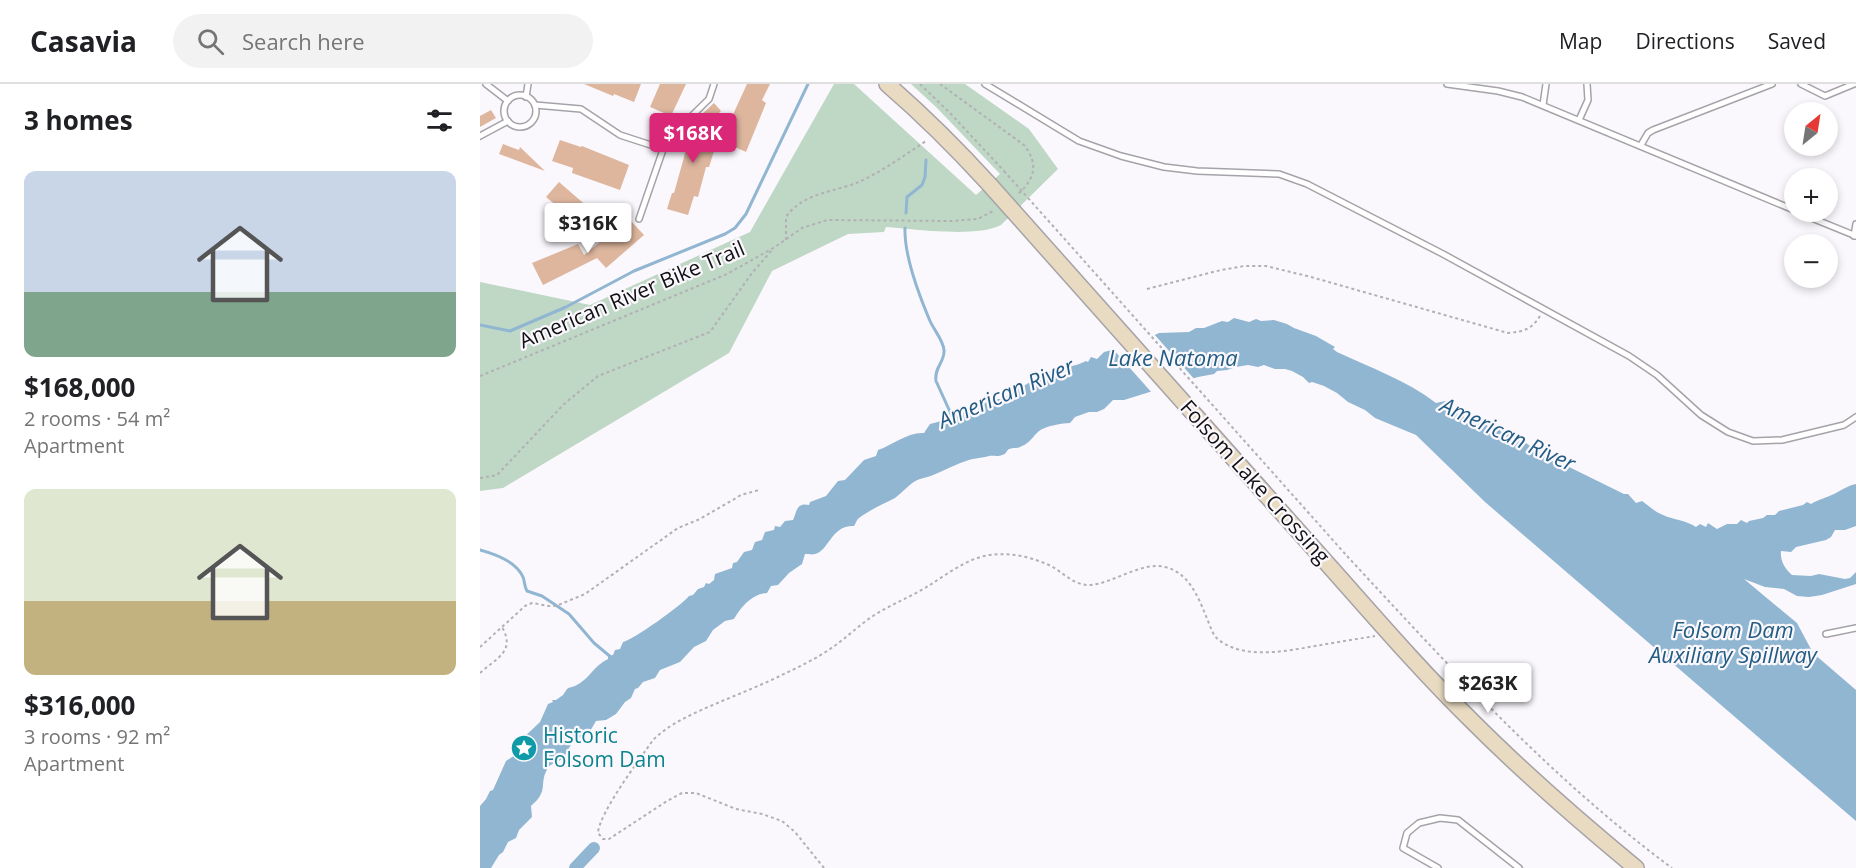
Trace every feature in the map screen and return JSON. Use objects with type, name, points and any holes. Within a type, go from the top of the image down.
[{"type":"main road","name":"Folsom Lake Crossing","points":[[887,84],[928,120],[989,184],[1389,634],[1473,723],[1588,828],[1636,868]]},
{"type":"lane","points":[[486,84],[508,101]]},
{"type":"lane","points":[[526,96],[528,84]]},
{"type":"lane","points":[[639,219],[666,141],[709,99],[714,84]]},
{"type":"lane","points":[[985,84],[1079,141],[1121,156],[1164,167],[1197,171],[1280,174],[1307,184],[1443,254],[1629,356],[1657,375],[1701,415],[1728,432],[1753,441],[1782,440],[1844,425],[1856,417]]},
{"type":"lane","points":[[1447,84],[1498,91],[1522,97],[1784,206]]},
{"type":"lane","points":[[1543,105],[1546,84]]},
{"type":"lane","points":[[1580,120],[1588,100],[1587,84]]},
{"type":"lane","points":[[1641,145],[1648,133],[1653,130],[1772,84]]},
{"type":"lane","points":[[1801,84],[1825,96],[1854,84]]},
{"type":"lane","points":[[526,96],[535,105],[535,117],[527,126],[515,126],[508,121],[504,112],[508,101],[513,97],[526,96]]},
{"type":"lane","points":[[535,105],[581,109],[620,135],[663,149]]},
{"type":"lane","points":[[480,136],[508,121]]},
{"type":"lane","points":[[1822,222],[1855,236],[1856,224]]},
{"type":"lane","points":[[1826,634],[1856,628]]},
{"type":"lane","points":[[1438,868],[1403,848],[1407,833],[1419,823],[1440,818],[1458,820],[1519,868]]},
{"type":"path","points":[[920,84],[1004,171],[1347,556],[1444,661],[1536,755],[1611,820],[1672,868]]},
{"type":"path","points":[[940,84],[1024,145],[1031,154],[1034,162],[1033,174],[1027,187],[1011,201]]},
{"type":"path","points":[[786,240],[786,217],[798,205],[827,191],[858,183],[926,141]]},
{"type":"path","name":"American River Bike Trail","points":[[480,376],[727,274],[775,247],[802,228],[827,220],[951,221],[978,219],[996,210]]},
{"type":"path","points":[[480,478],[497,475],[564,404],[598,376],[710,332],[752,273],[775,247]]},
{"type":"path","points":[[1147,289],[1221,270],[1244,266],[1266,266],[1508,333],[1528,329],[1536,322],[1544,309]]},
{"type":"path","points":[[480,647],[525,606],[532,603],[556,606],[585,594],[678,528],[700,519],[741,495],[759,490]]},
{"type":"path","points":[[824,868],[795,832],[782,821],[736,809],[696,793],[682,793],[609,839],[603,838],[598,833],[598,826],[653,740],[662,731],[725,699],[786,674],[828,651],[873,616],[964,563],[988,555],[1007,554],[1032,558],[1084,586],[1096,585],[1152,566],[1172,569],[1188,581],[1199,598],[1217,639],[1235,648],[1257,652],[1285,651],[1389,634]]},
{"type":"path","points":[[480,673],[505,650],[508,642],[502,627]]},
{"type":"green space","points":[[834,84],[854,84],[976,195],[1000,174],[911,84],[965,84],[1029,129],[1058,169],[1001,225],[990,229],[961,232],[886,227],[884,232],[848,234],[772,271],[729,353],[503,488],[480,491],[480,282],[590,305],[750,232]]},
{"type":"water","name":"Lake Natoma","points":[[1234,318],[1249,322],[1256,319],[1274,320],[1316,336],[1335,347],[1333,349],[1337,352],[1400,381],[1436,403],[1445,401],[1457,414],[1497,428],[1503,433],[1505,430],[1508,431],[1554,462],[1628,494],[1636,503],[1642,501],[1660,514],[1696,527],[1700,524],[1706,527],[1708,523],[1717,529],[1727,524],[1737,524],[1741,520],[1747,523],[1807,502],[1811,504],[1856,484],[1856,526],[1845,530],[1835,530],[1826,540],[1796,547],[1791,552],[1781,551],[1781,558],[1792,575],[1819,574],[1845,579],[1850,578],[1856,572],[1856,584],[1809,597],[1797,596],[1784,589],[1765,587],[1744,579],[1797,623],[1813,653],[1856,690],[1856,821],[1485,502],[1416,435],[1375,418],[1337,393],[1324,386],[1309,383],[1292,371],[1264,365],[1258,367],[1248,365],[1217,371],[1214,374],[1124,400],[1113,400],[1097,412],[1075,417],[1070,423],[1042,429],[1025,445],[1009,449],[1004,455],[969,460],[917,480],[895,498],[859,518],[854,526],[840,530],[820,552],[805,554],[802,564],[778,585],[771,586],[767,593],[756,596],[748,602],[734,619],[725,621],[713,630],[706,641],[694,647],[680,662],[660,670],[655,678],[643,682],[616,714],[606,720],[596,721],[589,733],[573,742],[563,757],[548,768],[540,796],[531,806],[532,817],[519,830],[516,838],[508,842],[491,868],[480,868],[480,806],[493,790],[506,761],[515,755],[520,741],[540,722],[548,704],[563,695],[568,688],[584,680],[608,659],[608,656],[620,649],[623,642],[657,622],[698,589],[704,587],[706,583],[709,584],[714,580],[715,574],[732,568],[733,563],[737,562],[744,552],[752,550],[755,542],[762,540],[765,532],[774,530],[775,526],[780,527],[785,521],[793,520],[799,506],[809,505],[810,502],[826,496],[838,481],[845,480],[864,460],[876,456],[878,450],[906,437],[924,433],[930,424],[941,421],[949,413],[964,412],[966,409],[971,411],[975,406],[987,402],[992,404],[996,399],[1004,399],[1009,391],[1041,375],[1088,362],[1091,357],[1097,359],[1104,352],[1136,344],[1159,333],[1189,332],[1222,321],[1228,322]]},
{"type":"pier","points":[[1153,333],[1196,381],[1186,386],[1153,394],[1112,348],[1123,342],[1135,341]]},
{"type":"building","points":[[584,84],[641,84],[634,102]]},
{"type":"building","points":[[660,84],[686,84],[671,116],[650,107]]},
{"type":"building","points":[[747,84],[770,84],[762,100],[766,103],[746,152],[724,142],[732,123],[730,121]]},
{"type":"building","points":[[714,103],[721,111],[690,141],[715,148],[709,167],[706,167],[698,197],[694,196],[688,215],[667,209],[686,150],[675,139]]},
{"type":"building","points":[[491,110],[496,118],[480,127],[480,116]]},
{"type":"building","points":[[560,140],[582,146],[629,165],[620,190],[572,173],[573,168],[552,161]]},
{"type":"building","points":[[503,144],[519,150],[520,147],[545,171],[499,154]]},
{"type":"building","points":[[559,182],[597,215],[582,232],[546,197]]},
{"type":"building","points":[[631,221],[644,235],[606,268],[597,258],[543,285],[532,263],[578,244],[584,255],[617,228],[620,231]]},
{"type":"waterway","points":[[480,325],[510,331],[566,307],[634,271],[735,228],[746,214],[808,84]]},
{"type":"waterway","points":[[906,213],[907,197],[922,185],[926,160]]},
{"type":"waterway","name":"American River","points":[[905,228],[907,251],[913,275],[930,321],[943,346],[944,354],[936,381],[951,414]]},
{"type":"waterway","points":[[480,550],[504,559],[520,571],[527,591],[542,596],[569,614],[594,643],[612,658]]},
{"type":"waterway","points":[[575,868],[594,848]]},
{"type":"place","name":"Historic Folsom Dam","points":[[524,748]]},
{"type":"water label","name":"Folsom Dam Auxiliary Spillway","points":[[1733,642]]}]
